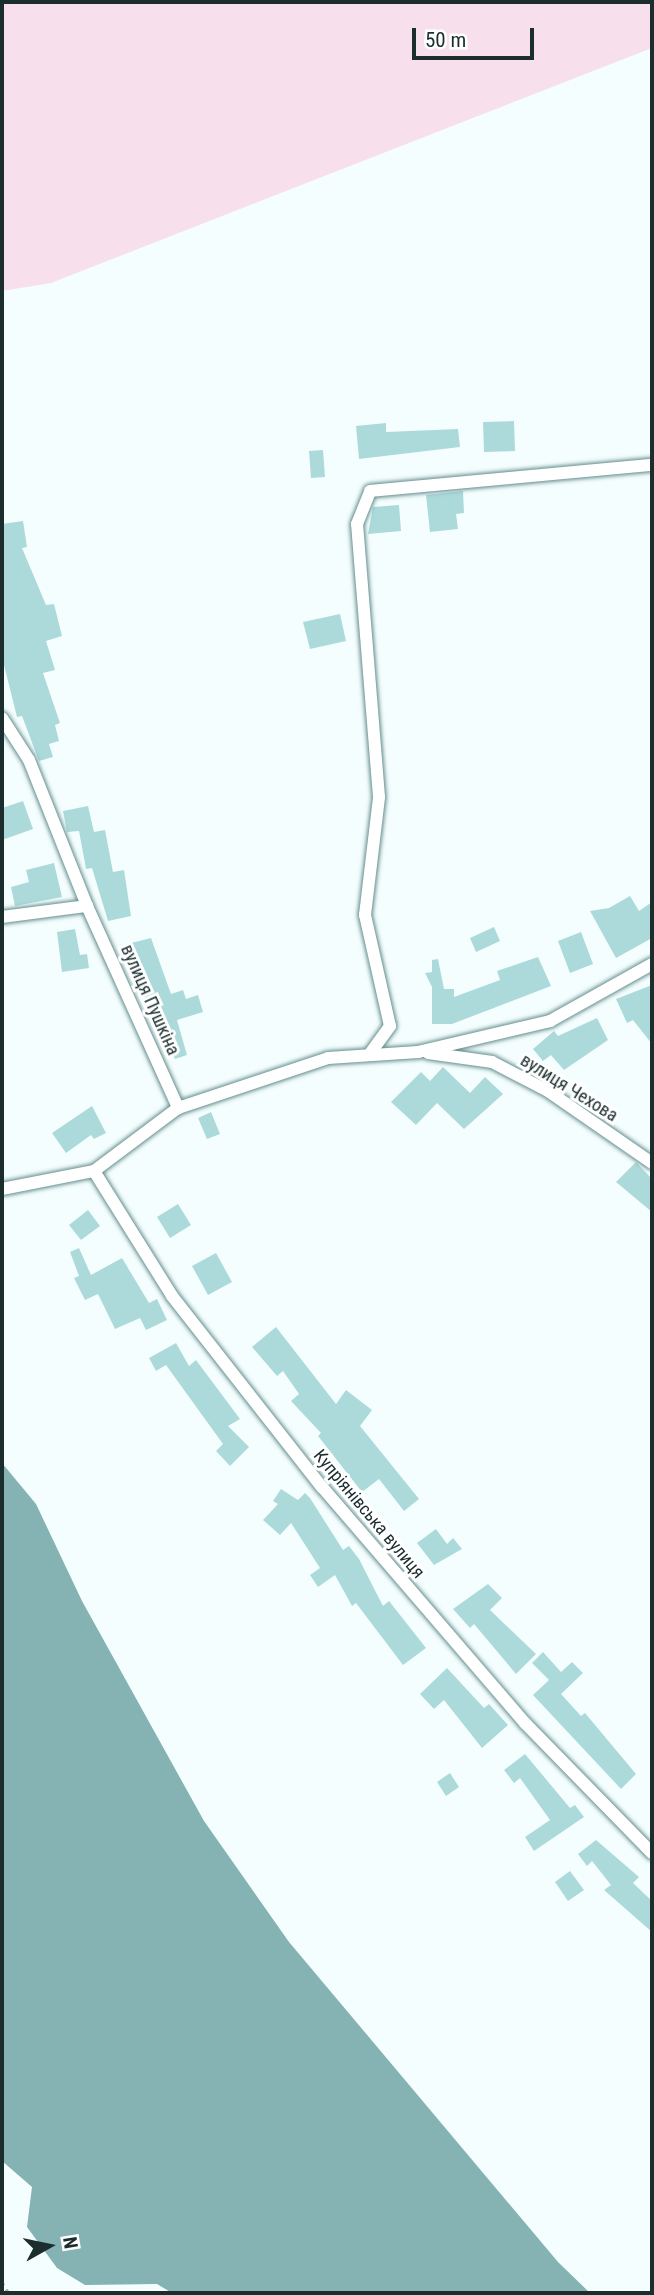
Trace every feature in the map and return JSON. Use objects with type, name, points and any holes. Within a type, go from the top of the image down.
[{"type":"street","points":[[369,1055],[390,1026],[365,915],[379,797],[357,524],[370,491],[652,466]]},
{"type":"street","name":"вулиця Пушкіна","points":[[2,718],[29,760],[88,906],[178,1108]]},
{"type":"street","points":[[2,918],[88,906]]},
{"type":"street","points":[[2,1189],[94,1171],[178,1108],[328,1058],[418,1052],[550,1021],[652,964]]},
{"type":"street","name":"вулиця Чехова","points":[[418,1052],[492,1062],[548,1091],[652,1163]]},
{"type":"street","name":"Купріянівська вулиця","points":[[94,1171],[172,1296],[321,1487],[525,1723],[652,1853]]},
{"type":"path","points":[[2,2282],[9,2293]]},
{"type":"shaded area","points":[[2,2],[652,2],[652,48],[51,283],[2,291]]},
{"type":"water","points":[[2,1463],[36,1504],[82,1601],[204,1821],[289,1942],[558,2262],[590,2293],[172,2293],[157,2284],[85,2285],[57,2268],[27,2227],[32,2187],[2,2161]]},
{"type":"building","points":[[514,421],[515,451],[484,452],[483,422]]},
{"type":"building","points":[[386,423],[386,432],[458,429],[460,447],[359,459],[356,426]]},
{"type":"building","points":[[323,450],[325,477],[311,478],[309,451]]},
{"type":"building","points":[[463,491],[464,513],[456,514],[458,529],[430,532],[426,495]]},
{"type":"building","points":[[399,505],[401,531],[368,534],[373,507]]},
{"type":"building","points":[[23,521],[27,547],[22,548],[46,605],[54,604],[62,636],[46,641],[55,670],[43,673],[60,723],[55,725],[59,741],[49,744],[53,757],[39,761],[22,716],[17,717],[2,657],[2,524]]},
{"type":"building","points":[[340,614],[346,641],[310,649],[303,622]]},
{"type":"building","points":[[23,801],[33,829],[2,840],[2,808]]},
{"type":"building","points":[[88,806],[94,832],[105,830],[113,872],[124,870],[131,916],[108,921],[92,868],[86,869],[79,831],[67,832],[63,811]]},
{"type":"building","points":[[54,863],[62,897],[15,906],[11,887],[29,882],[26,870]]},
{"type":"building","points":[[630,896],[639,911],[652,902],[652,938],[616,958],[590,911],[609,908]]},
{"type":"building","points":[[494,927],[500,941],[476,952],[470,938]]},
{"type":"building","points":[[75,929],[80,955],[87,954],[89,968],[62,972],[57,932]]},
{"type":"building","points":[[581,932],[593,964],[570,973],[558,941]]},
{"type":"building","points":[[151,938],[171,994],[183,990],[186,999],[198,995],[203,1012],[177,1020],[187,1055],[175,1059],[142,991],[137,993],[128,968],[135,966],[131,943]]},
{"type":"building","points":[[538,957],[551,986],[452,1024],[432,1024],[432,987],[425,973],[432,972],[432,960],[438,959],[444,989],[454,989],[454,997],[500,980],[497,971]]},
{"type":"building","points":[[652,985],[652,1044],[633,1020],[627,1023],[616,999]]},
{"type":"building","points":[[597,1018],[608,1040],[564,1070],[551,1055],[543,1061],[533,1049],[554,1031],[558,1036]]},
{"type":"building","points":[[443,1067],[470,1093],[485,1077],[503,1094],[464,1129],[437,1103],[416,1125],[391,1102],[421,1072],[430,1081]]},
{"type":"building","points":[[92,1106],[106,1133],[94,1139],[91,1135],[66,1153],[52,1133]]},
{"type":"building","points":[[211,1112],[220,1134],[207,1139],[198,1118]]},
{"type":"building","points":[[636,1162],[652,1179],[652,1212],[616,1182]]},
{"type":"building","points":[[178,1204],[191,1225],[170,1238],[157,1217]]},
{"type":"building","points":[[88,1210],[100,1226],[81,1240],[69,1225]]},
{"type":"building","points":[[79,1248],[91,1275],[122,1258],[149,1303],[157,1299],[167,1320],[146,1330],[140,1318],[115,1329],[98,1294],[85,1300],[74,1278],[79,1276],[70,1252]]},
{"type":"building","points":[[216,1253],[232,1282],[208,1295],[192,1266]]},
{"type":"building","points":[[276,1327],[336,1404],[346,1390],[372,1410],[360,1426],[419,1499],[404,1511],[379,1479],[362,1492],[318,1436],[321,1433],[291,1401],[299,1394],[283,1371],[277,1376],[252,1347]]},
{"type":"building","points":[[176,1343],[189,1366],[196,1360],[240,1419],[228,1426],[249,1447],[230,1466],[216,1451],[223,1444],[166,1365],[156,1371],[149,1358]]},
{"type":"building","points":[[281,1489],[298,1500],[305,1493],[310,1498],[343,1550],[349,1546],[359,1559],[383,1606],[389,1601],[426,1648],[403,1665],[356,1603],[352,1606],[335,1575],[318,1587],[310,1575],[320,1568],[291,1523],[280,1535],[263,1520],[278,1504],[273,1501]]},
{"type":"building","points":[[436,1529],[447,1544],[453,1538],[462,1549],[434,1565],[417,1543]]},
{"type":"building","points":[[488,1584],[502,1598],[490,1610],[536,1654],[516,1674],[474,1624],[470,1628],[453,1609]]},
{"type":"building","points":[[543,1652],[561,1672],[572,1662],[583,1673],[561,1694],[581,1716],[585,1713],[636,1774],[621,1789],[533,1695],[549,1680],[532,1663]]},
{"type":"building","points":[[447,1668],[484,1708],[489,1704],[508,1725],[482,1748],[444,1700],[434,1709],[420,1694]]},
{"type":"building","points":[[525,1754],[570,1808],[575,1805],[584,1817],[534,1851],[525,1837],[550,1820],[520,1778],[514,1783],[504,1770]]},
{"type":"building","points":[[450,1773],[459,1787],[446,1796],[437,1782]]},
{"type":"building","points":[[596,1840],[639,1877],[633,1883],[652,1901],[652,1932],[604,1890],[611,1885],[592,1861],[587,1866],[578,1854]]},
{"type":"building","points":[[570,1871],[584,1890],[568,1901],[555,1882]]}]
